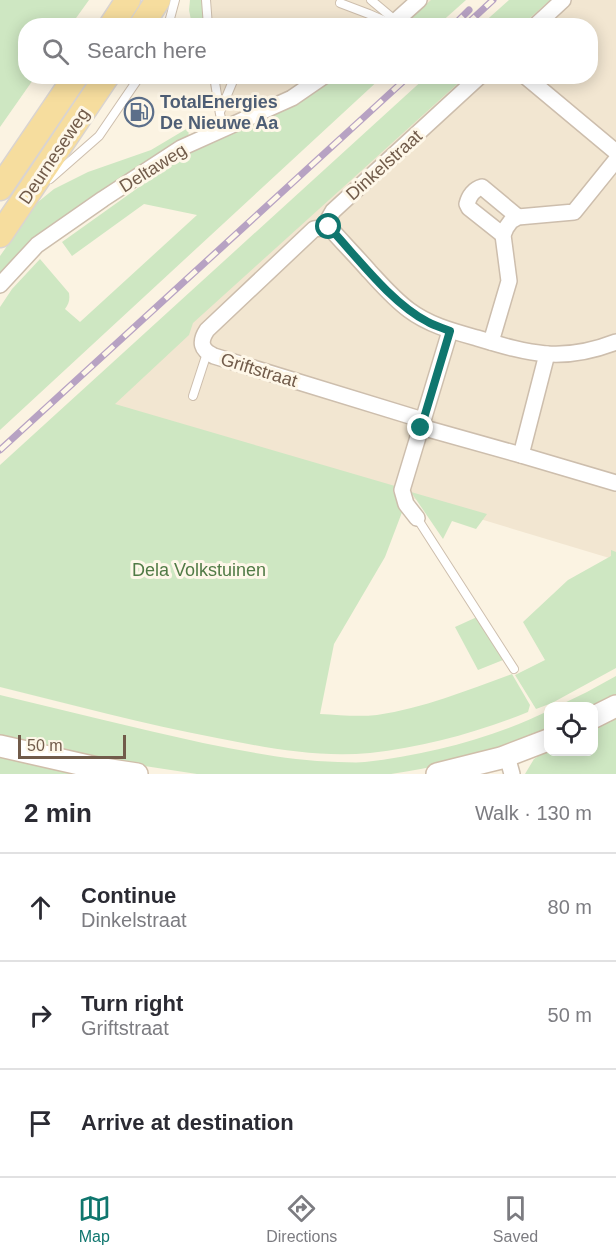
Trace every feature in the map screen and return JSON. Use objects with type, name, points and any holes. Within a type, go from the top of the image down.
[{"type":"main road","points":[[116,18],[128,0]]},
{"type":"main road","points":[[146,18],[158,0]]},
{"type":"main road","name":"Deurneseweg","points":[[0,188],[71,84]]},
{"type":"main road","name":"Deurneseweg","points":[[0,235],[102,84]]},
{"type":"main road","points":[[598,715],[616,706]]},
{"type":"main road","points":[[437,774],[510,765],[544,743]]},
{"type":"main road","points":[[0,746],[97,768],[137,774]]},
{"type":"street","points":[[400,18],[420,0]]},
{"type":"street","points":[[544,18],[563,0]]},
{"type":"street","name":"Deltaweg","points":[[0,285],[37,245],[222,121],[292,98],[312,84]]},
{"type":"street","name":"Dinkelstraat","points":[[329,227],[329,218],[333,211],[471,84]]},
{"type":"street","points":[[535,84],[616,152]]},
{"type":"street","points":[[491,342],[508,281],[503,235],[506,228],[518,217],[574,212],[616,160]]},
{"type":"street","points":[[503,235],[466,204],[476,189],[482,187],[518,217]]},
{"type":"street","points":[[329,227],[391,295],[408,310],[450,331],[524,352],[547,354],[572,354],[595,350],[616,342]]},
{"type":"street","name":"Griftstraat","points":[[329,227],[314,229],[207,330],[202,338],[202,345],[207,352],[422,424],[616,483]]},
{"type":"street","points":[[417,518],[406,504],[402,490],[450,331]]},
{"type":"street","points":[[521,455],[547,354]]},
{"type":"lane","points":[[170,18],[175,0]]},
{"type":"lane","points":[[206,0],[207,18]]},
{"type":"lane","points":[[371,0],[388,18]]},
{"type":"lane","points":[[340,3],[379,18]]},
{"type":"lane","points":[[23,201],[99,136],[135,84]]},
{"type":"lane","points":[[215,84],[222,121]]},
{"type":"lane","points":[[222,121],[232,84]]},
{"type":"lane","points":[[193,396],[207,352]]},
{"type":"lane","points":[[417,518],[514,669]]},
{"type":"shaded area","points":[[194,0],[454,0],[435,18],[200,18]]},
{"type":"shaded area","points":[[526,0],[616,0],[616,560],[86,400],[434,84],[598,84],[598,18],[506,18]]},
{"type":"shaded area","points":[[210,84],[356,84],[220,148]]},
{"type":"green space","points":[[0,0],[89,0],[76,18],[18,18],[18,84],[30,84],[0,127]]},
{"type":"green space","points":[[190,0],[203,0],[204,18],[191,18]]},
{"type":"green space","points":[[431,0],[466,0],[446,18],[411,18]]},
{"type":"green space","points":[[509,0],[550,0],[530,18],[489,18]]},
{"type":"green space","points":[[324,84],[374,84],[0,430],[0,307],[12,289],[40,259],[69,293],[69,301],[65,309],[80,322],[197,215],[144,204],[72,256],[62,242],[170,165]]},
{"type":"green space","name":"Dela Volkstuinen","points":[[418,84],[457,84],[193,323],[189,335],[115,404],[395,486],[393,492],[404,507],[385,557],[334,644],[320,714],[363,716],[394,712],[446,698],[512,674],[530,705],[528,712],[431,743],[370,753],[332,754],[274,748],[190,733],[0,687],[0,465]]},
{"type":"green space","points":[[188,128],[189,138],[163,154],[0,284],[0,256],[38,202],[54,189],[88,172],[151,150]]},
{"type":"green space","points":[[411,492],[487,514],[476,529],[452,521],[443,539]]},
{"type":"green space","points":[[611,550],[616,552],[616,668],[554,702],[544,702],[544,706],[536,709],[515,675],[545,660],[523,622],[568,580],[611,556]]},
{"type":"green space","points":[[477,617],[503,660],[478,670],[455,627]]},
{"type":"green space","points":[[616,676],[616,697],[598,704],[598,702],[566,702]]},
{"type":"green space","points":[[0,695],[203,743],[270,756],[321,761],[365,762],[436,750],[482,737],[544,713],[544,731],[515,743],[481,755],[391,774],[197,774],[125,763],[0,737]]},
{"type":"green space","points":[[616,719],[616,774],[525,774],[534,759],[544,753],[544,756],[598,756],[598,727]]},
{"type":"green space","points":[[0,755],[89,774],[0,774]]},
{"type":"railway","points":[[474,18],[493,0]]},
{"type":"railway","points":[[461,18],[469,10]]},
{"type":"railway","points":[[0,450],[400,84]]},
{"type":"place","name":"TotalEnergies De Nieuwe Aa","points":[[139,112]]},
{"type":"route","points":[[329,227],[391,295],[408,310],[450,331],[421,428]]}]
